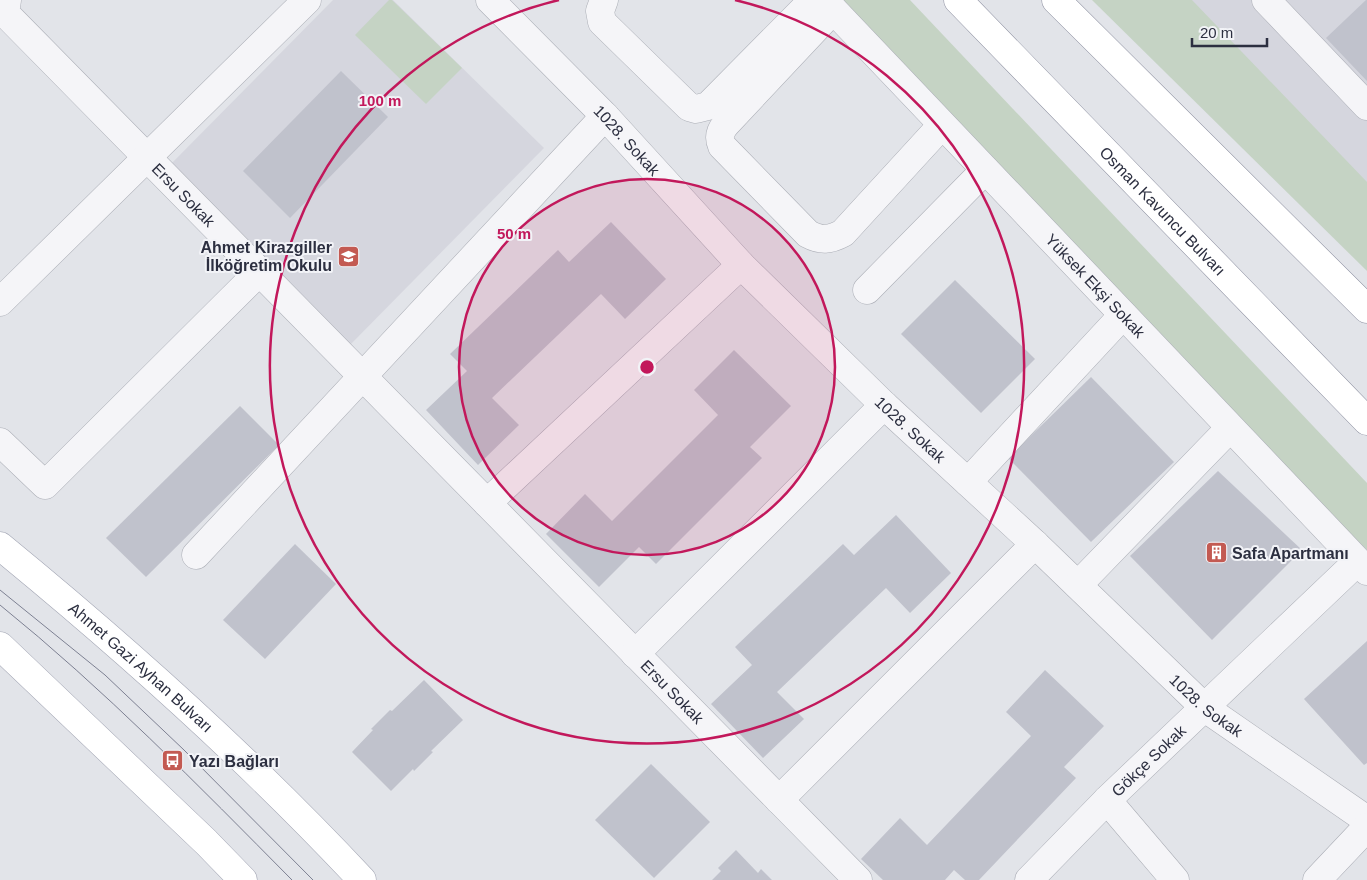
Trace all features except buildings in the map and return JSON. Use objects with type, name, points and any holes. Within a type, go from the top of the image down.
[{"type":"main road","name":"Osman Kavuncu Bulvarı","points":[[958,0],[1367,421]]},
{"type":"main road","points":[[1056,0],[1367,309]]},
{"type":"main road","name":"Ahmet Gazi Ayhan Bulvarı","points":[[0,546],[50,586],[222,740],[306,820],[362,880]]},
{"type":"main road","points":[[0,646],[206,842],[243,880]]},
{"type":"street","points":[[0,302],[307,0]]},
{"type":"street","name":"1028. Sokak","points":[[490,0],[605,116],[741,265],[884,405],[1035,544],[1205,708],[1367,820]]},
{"type":"street","points":[[604,0],[600,11],[602,22],[688,108],[696,109],[708,106],[823,3]]},
{"type":"street","points":[[823,3],[721,129],[722,146],[808,234],[825,240],[843,233],[942,125]]},
{"type":"street","name":"Yüksek Ekşi Sokak","points":[[823,3],[942,125],[1362,566]]},
{"type":"street","points":[[1278,4],[1367,106]]},
{"type":"street","name":"Ersu Sokak","points":[[6,7],[147,157],[259,272],[858,880]]},
{"type":"street","points":[[196,554],[605,116]]},
{"type":"street","points":[[868,290],[985,170]]},
{"type":"street","points":[[487,503],[741,265]]},
{"type":"street","points":[[0,442],[45,485],[259,272]]},
{"type":"street","points":[[968,482],[1123,315]]},
{"type":"street","points":[[635,654],[884,405]]},
{"type":"street","points":[[1078,585],[1230,428]]},
{"type":"street","points":[[779,800],[1035,544]]},
{"type":"street","name":"Gökçe Sokak","points":[[1029,880],[1107,800],[1205,708],[1362,566]]},
{"type":"street","points":[[1107,800],[1175,880]]},
{"type":"street","points":[[1317,880],[1367,827]]},
{"type":"shaded area","name":"Ahmet Kirazgiller İlköğretim Okulu","points":[[333,0],[393,0],[544,148],[350,345],[168,167]]},
{"type":"shaded area","points":[[1161,0],[1367,0],[1367,208]]},
{"type":"green space","points":[[389,0],[392,0],[462,68],[426,104],[355,35]]},
{"type":"green space","points":[[836,0],[910,0],[1367,483],[1367,550],[1190,377]]},
{"type":"green space","points":[[1092,0],[1192,0],[1367,182],[1367,271]]},
{"type":"tram line","points":[[0,590],[105,675],[184,750],[313,880]]},
{"type":"tram line","points":[[0,605],[39,637],[113,704],[186,773],[292,880]]},
{"type":"place","name":"Ahmet Kirazgiller İlköğretim Okulu","points":[[348,256]]},
{"type":"place","name":"Safa Apartmanı","points":[[1216,553]]},
{"type":"place","name":"Yazı Bağları","points":[[173,761]]}]
